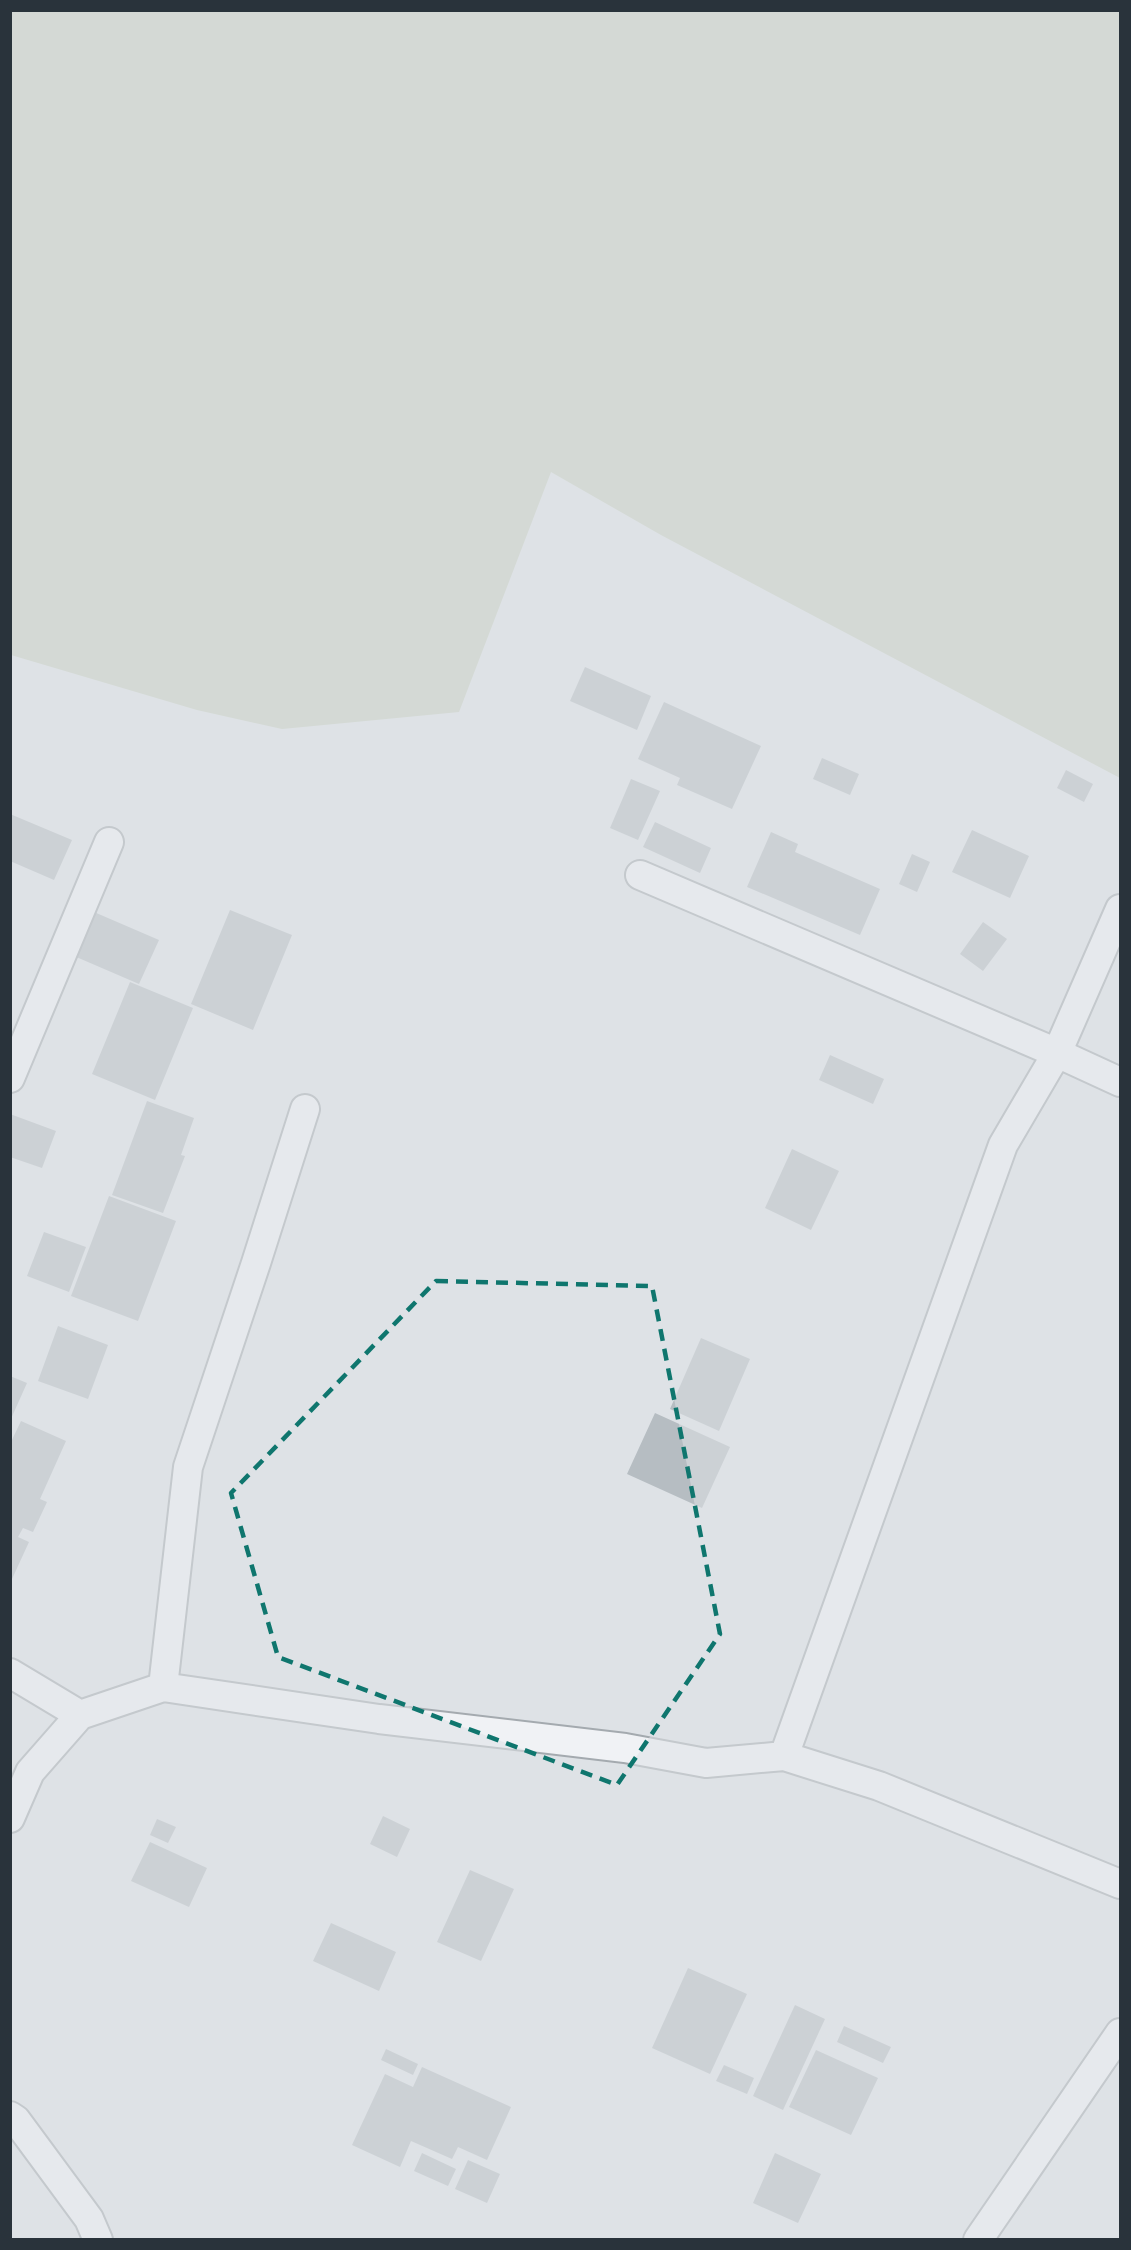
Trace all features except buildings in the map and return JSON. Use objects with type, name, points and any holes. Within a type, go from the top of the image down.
[{"type":"street","points":[[10,1078],[109,842]]},
{"type":"street","points":[[640,875],[1120,1082]]},
{"type":"street","points":[[784,1756],[1003,1144],[1057,1053],[1120,909]]},
{"type":"street","points":[[163,1687],[188,1467],[305,1109]]},
{"type":"street","points":[[10,1672],[80,1715]]},
{"type":"street","points":[[10,1818],[30,1772],[80,1715],[163,1687],[379,1719],[625,1748],[706,1763],[784,1756],[879,1786],[1120,1884]]},
{"type":"street","points":[[978,2240],[1120,2033]]},
{"type":"street","points":[[10,2116],[16,2120],[89,2219],[98,2240]]},
{"type":"highlighted area","points":[[436,1281],[652,1286],[720,1634],[617,1785],[278,1657],[231,1493]]},
{"type":"green space","points":[[10,11],[1120,11],[1120,778],[661,535],[551,472],[459,712],[282,729],[197,710],[11,655]]}]
